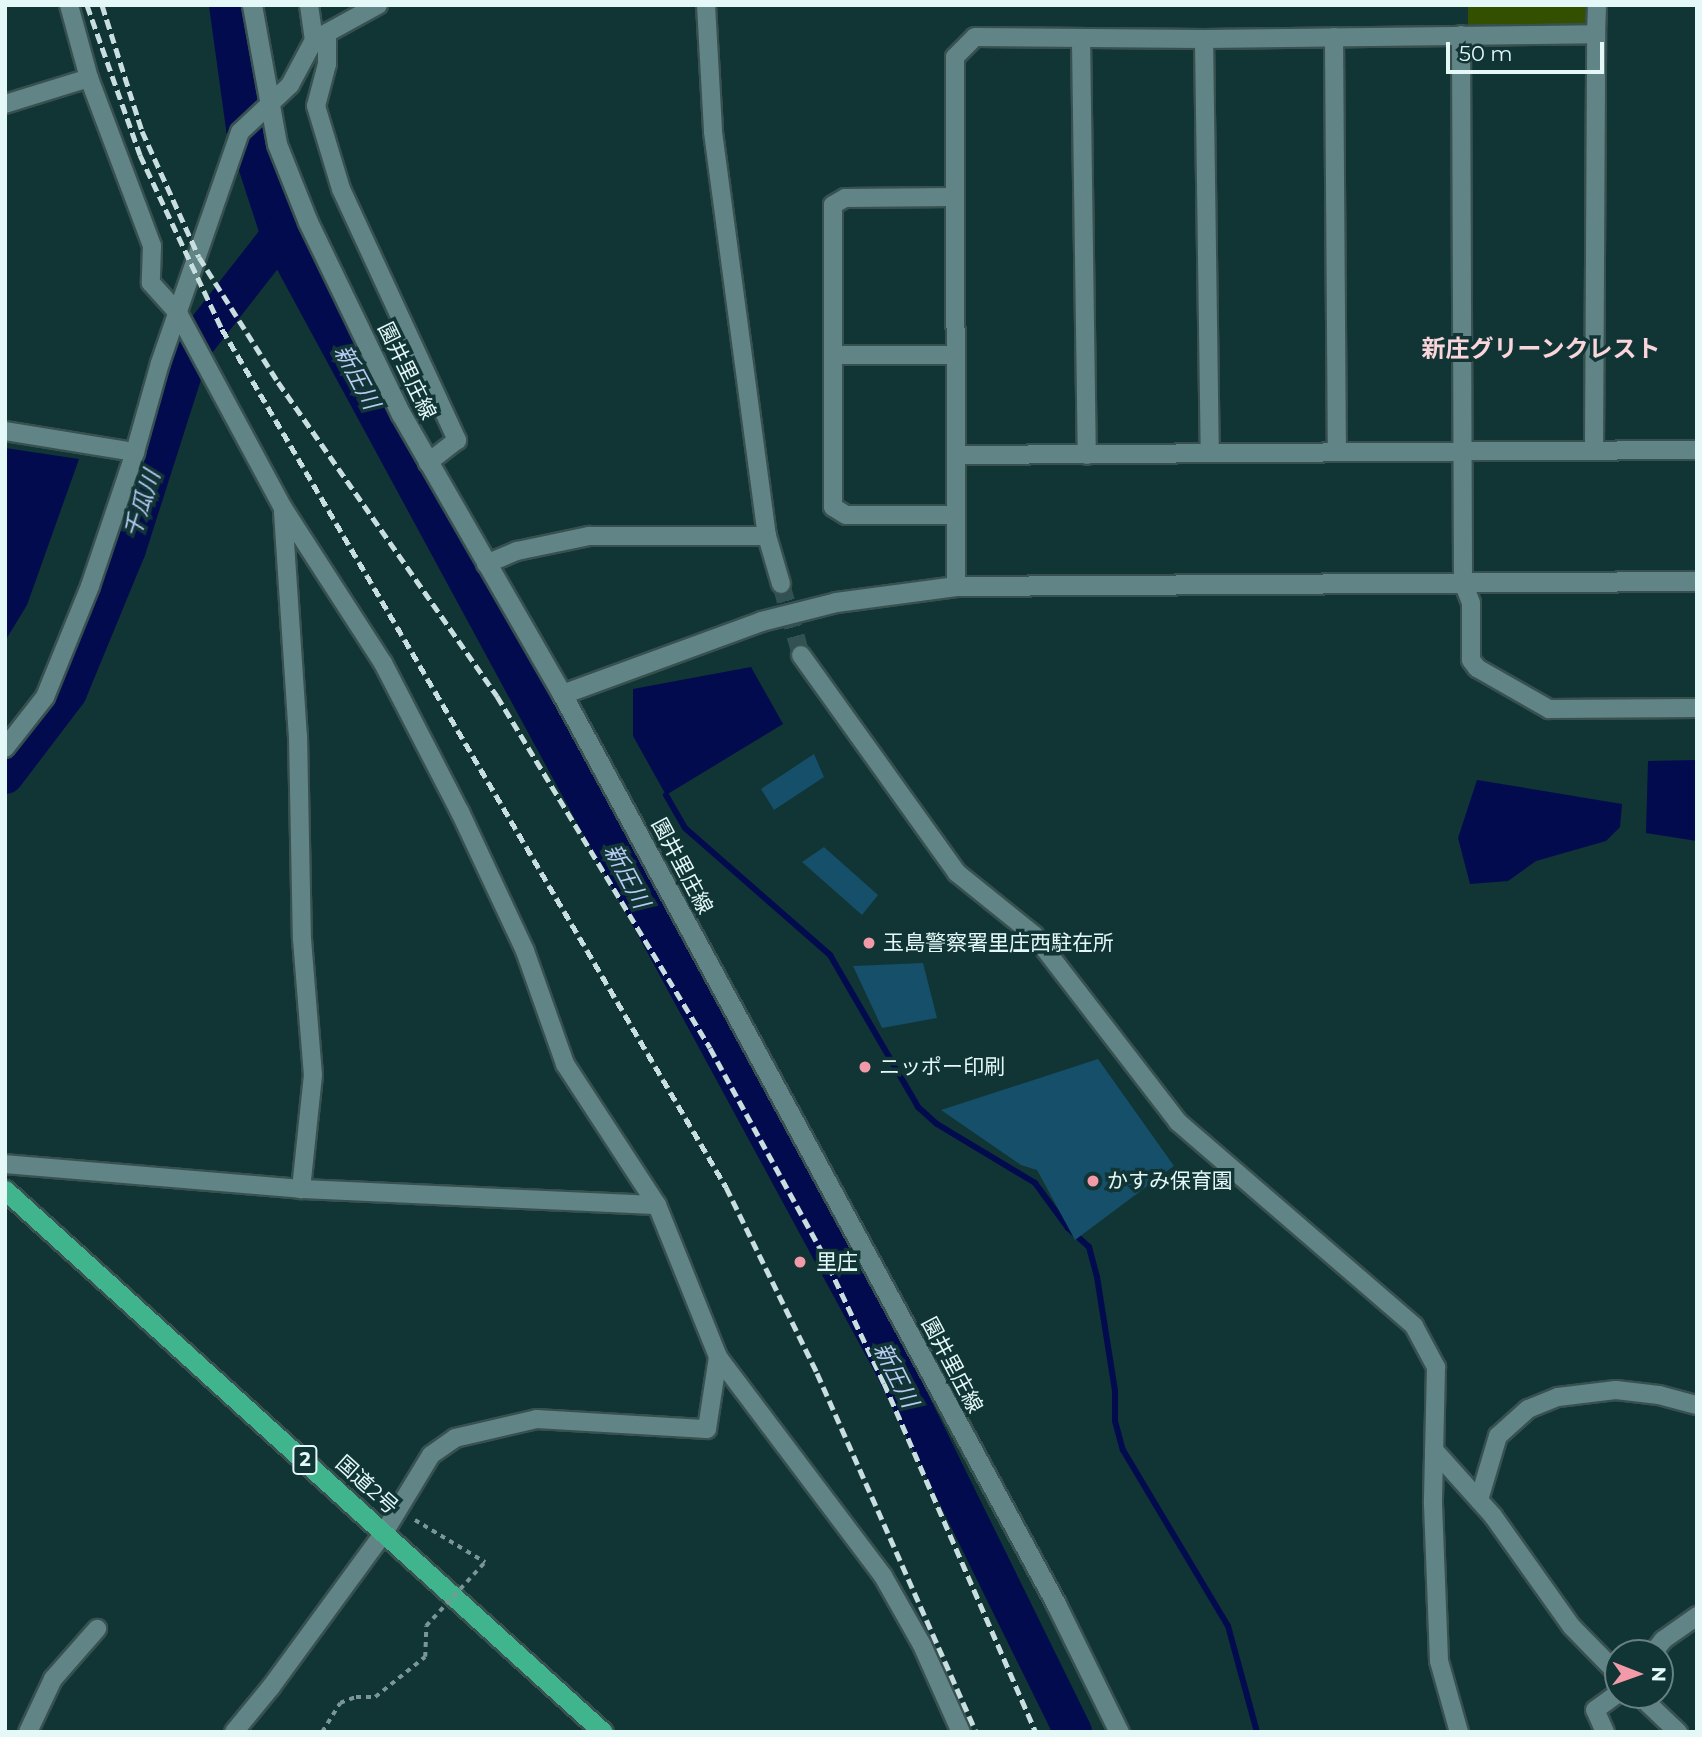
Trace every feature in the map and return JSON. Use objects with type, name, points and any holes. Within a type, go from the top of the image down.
[{"type":"highway","name":"国道2号","points":[[5,1190],[385,1531],[603,1732]]},
{"type":"main road","name":"園井里庄線","points":[[252,5],[268,108],[277,144],[308,222],[428,463],[562,694],[1056,1604],[1119,1732]]},
{"type":"main road","points":[[562,694],[761,621],[836,602],[956,586],[1697,581]]},
{"type":"street","points":[[69,5],[89,78],[152,246],[151,283],[178,313],[283,508],[383,663],[460,812],[525,951],[565,1064],[657,1205],[718,1357],[883,1576],[922,1645],[961,1732]]},
{"type":"street","points":[[309,5],[321,36],[327,64],[316,106],[341,189],[457,440],[428,463]]},
{"type":"street","points":[[5,748],[45,697],[90,586],[240,132],[290,85],[321,36],[378,5]]},
{"type":"street","points":[[706,5],[713,132],[767,536],[781,584]]},
{"type":"street","points":[[1594,451],[1597,5]]},
{"type":"street","points":[[956,586],[955,57],[975,37],[1204,39],[1596,34]]},
{"type":"street","points":[[1461,35],[1463,582],[1471,603],[1471,660],[1477,668],[1549,709],[1697,708]]},
{"type":"street","points":[[1334,37],[1337,452]]},
{"type":"street","points":[[1081,39],[1087,455]]},
{"type":"street","points":[[1204,39],[1210,452]]},
{"type":"street","points":[[5,104],[89,78]]},
{"type":"street","points":[[955,197],[845,198],[833,205],[833,507],[846,516],[956,514]]},
{"type":"street","points":[[833,355],[956,355]]},
{"type":"street","points":[[5,432],[135,452]]},
{"type":"street","points":[[957,455],[1697,450]]},
{"type":"street","points":[[283,508],[298,736],[302,939],[313,1075],[301,1189]]},
{"type":"street","points":[[486,564],[517,551],[589,536],[767,536]]},
{"type":"street","points":[[801,655],[957,873],[1034,935],[1178,1122],[1414,1326],[1436,1367],[1433,1504],[1439,1661],[1459,1732]]},
{"type":"street","points":[[5,1164],[301,1189],[657,1205]]},
{"type":"street","points":[[234,1732],[271,1687],[385,1531],[431,1455],[455,1438],[537,1419],[706,1429],[718,1357]]},
{"type":"street","points":[[1479,1500],[1498,1436],[1528,1409],[1558,1397],[1616,1390],[1659,1395],[1697,1405]]},
{"type":"street","points":[[1434,1450],[1479,1500],[1572,1627],[1604,1660]]},
{"type":"street","points":[[1664,1639],[1697,1616]]},
{"type":"street","points":[[28,1732],[52,1679],[97,1629]]},
{"type":"street","points":[[1604,1703],[1595,1710],[1605,1732]]},
{"type":"street","points":[[1654,1709],[1678,1732]]},
{"type":"path","points":[[323,1732],[340,1703],[356,1697],[375,1697],[425,1657],[426,1626],[485,1562],[397,1511]]},
{"type":"green space","points":[[1468,5],[1589,5],[1589,21],[1585,28],[1468,27]]},
{"type":"shaded area","points":[[5,448],[79,459],[27,605],[5,641]]},
{"type":"shaded area","points":[[751,667],[783,724],[666,795],[633,736],[633,689]]},
{"type":"shaded area","points":[[1697,760],[1697,841],[1646,833],[1648,761]]},
{"type":"shaded area","points":[[1477,780],[1622,804],[1620,827],[1606,841],[1536,861],[1508,881],[1470,884],[1458,838]]},
{"type":"building","points":[[814,754],[824,777],[774,810],[761,789]]},
{"type":"building","points":[[824,847],[878,895],[862,915],[802,862]]},
{"type":"building","points":[[923,963],[937,1018],[882,1028],[853,966]]},
{"type":"building","points":[[1098,1059],[1174,1166],[1075,1240],[1037,1170],[1021,1165],[941,1110]]},
{"type":"waterway","name":"新圧川","points":[[228,5],[245,128],[280,235],[891,1362],[1073,1732]]},
{"type":"waterway","name":"千瓜川","points":[[5,775],[68,692],[127,549],[191,349],[280,235]]},
{"type":"waterway","points":[[666,795],[685,828],[830,955],[918,1107],[937,1124],[1035,1183],[1068,1228],[1089,1247],[1097,1277],[1115,1391],[1115,1421],[1123,1450],[1228,1626],[1257,1732]]},
{"type":"tunnel","points":[[781,584],[801,655]]},
{"type":"railway","points":[[87,5],[140,155],[222,329],[726,1187],[817,1373],[976,1732]]},
{"type":"railway","points":[[102,5],[142,131],[199,257],[278,382],[497,696],[710,1048],[822,1252],[884,1383],[1036,1732]]},
{"type":"place","name":"玉島警察署里庄西駐在所","points":[[869,943]]},
{"type":"place","name":"ニッポー印刷","points":[[865,1067]]},
{"type":"place","name":"かすみ保育園","points":[[1093,1181]]},
{"type":"place","name":"里庄","points":[[800,1262]]},
{"type":"district","name":"新庄グリーンクレスト","points":[[1541,349]]}]
